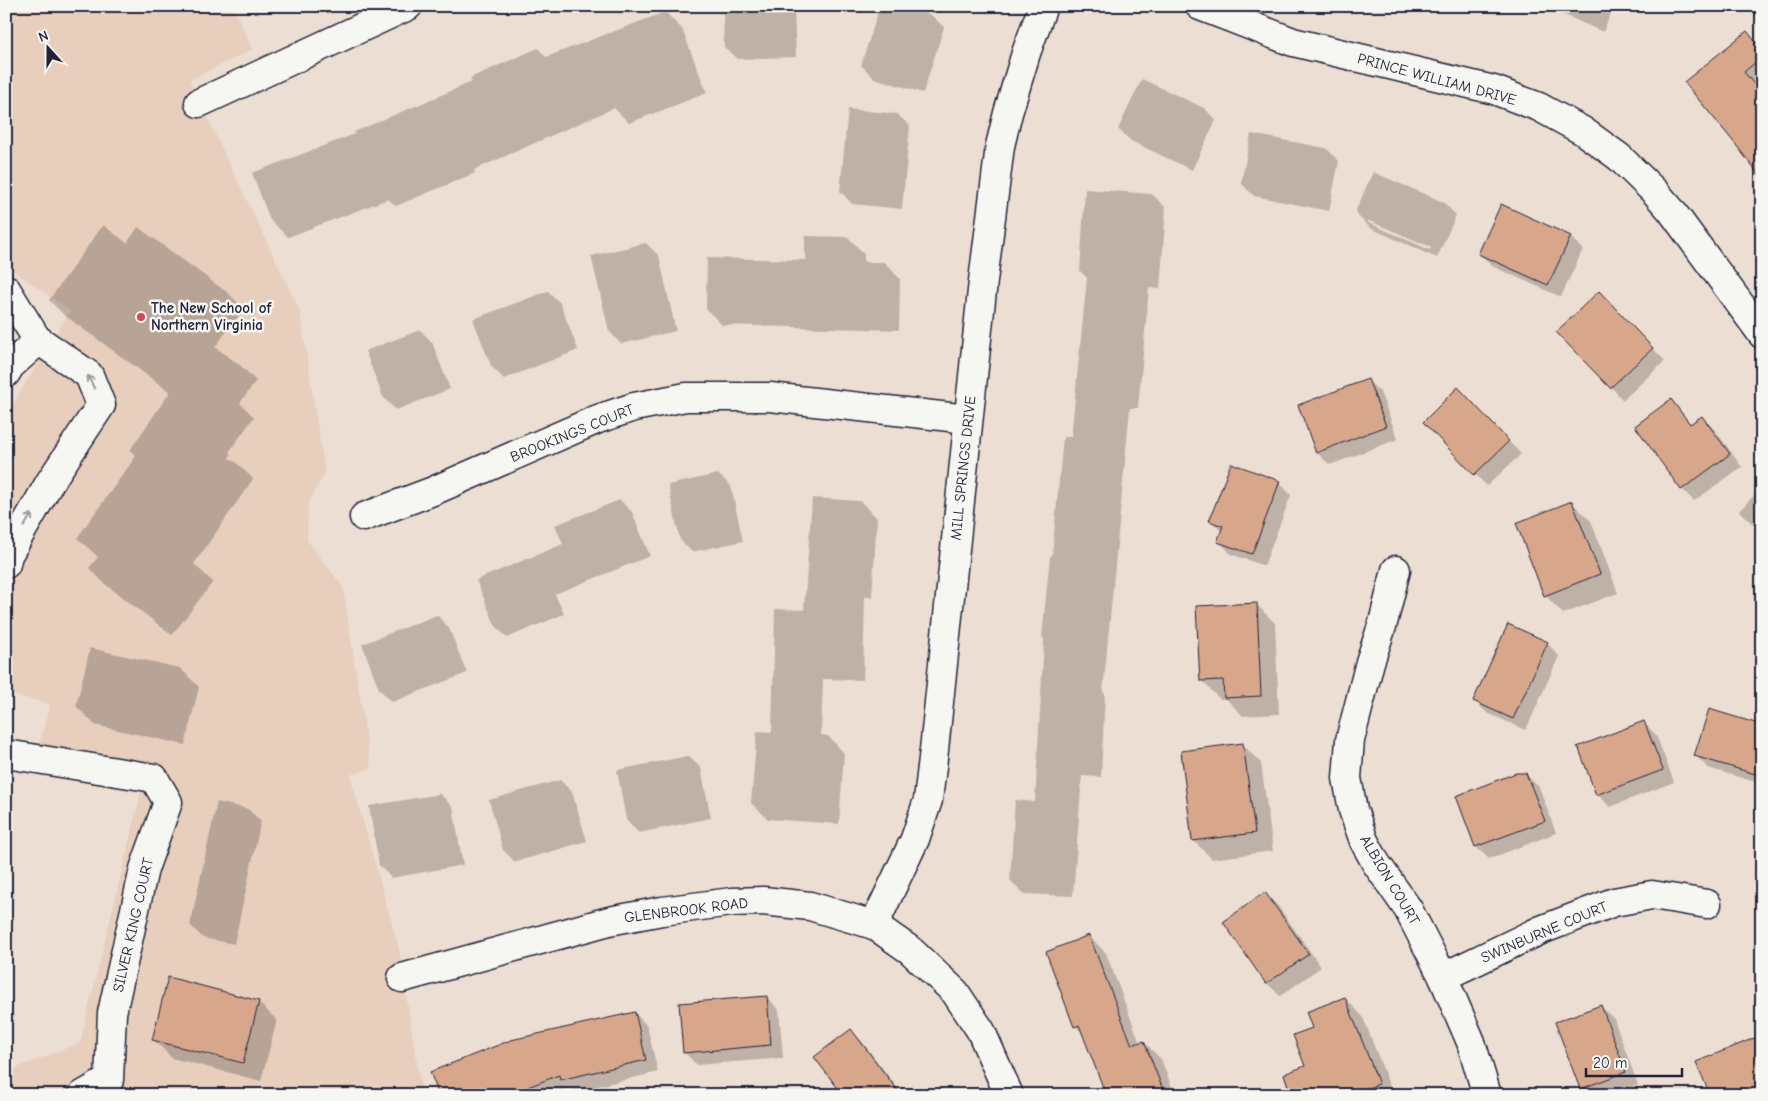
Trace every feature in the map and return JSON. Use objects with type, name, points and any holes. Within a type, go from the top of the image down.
[{"type":"street","points":[[199,103],[408,6]]},
{"type":"street","name":"MILL SPRINGS DRIVE","points":[[874,925],[915,840],[928,800],[983,281],[1000,146],[1026,53],[1043,6]]},
{"type":"street","name":"PRINCE WILLIAM DRIVE","points":[[1200,6],[1293,42],[1494,90],[1539,107],[1583,131],[1619,157],[1671,210],[1762,334]]},
{"type":"street","points":[[6,289],[37,339],[89,375],[101,405],[50,482],[8,555],[6,564]]},
{"type":"street","points":[[6,373],[10,366],[38,341],[37,339]]},
{"type":"street","name":"BROOKINGS COURT","points":[[364,517],[433,491],[598,419],[634,407],[686,397],[770,397],[968,419]]},
{"type":"street","name":"ALBION COURT","points":[[1396,570],[1350,740],[1347,778],[1353,810],[1364,841],[1408,909],[1443,977],[1471,1042],[1487,1095]]},
{"type":"street","name":"SILVER KING COURT","points":[[6,754],[154,778],[168,802],[144,870],[112,1013],[109,1080],[83,1095]]},
{"type":"street","name":"SWINBURNE COURT","points":[[1443,977],[1541,930],[1614,902],[1652,895],[1707,904]]},
{"type":"street","name":"GLENBROOK ROAD","points":[[402,978],[609,921],[662,911],[732,902],[763,901],[810,906],[874,925],[910,950],[955,992],[980,1031],[1009,1095]]},
{"type":"shaded area","points":[[6,6],[232,6],[253,49],[189,80],[300,311],[325,473],[308,504],[307,540],[343,587],[371,768],[350,775],[399,949],[422,1095],[6,1095],[6,1072],[80,1043],[144,780],[37,753],[50,704],[9,694],[14,676],[6,674],[6,415],[70,311],[6,265]]},
{"type":"building","points":[[1747,31],[1762,50],[1762,57],[1744,72],[1762,94],[1762,179],[1684,82]]},
{"type":"building","points":[[1501,204],[1571,236],[1548,285],[1478,254]]},
{"type":"building","points":[[1599,291],[1653,348],[1610,388],[1556,332]]},
{"type":"building","points":[[1368,379],[1386,426],[1316,453],[1298,405]]},
{"type":"building","points":[[1458,387],[1509,441],[1474,475],[1423,422]]},
{"type":"building","points":[[1671,399],[1690,424],[1702,416],[1730,454],[1681,490],[1635,426]]},
{"type":"building","points":[[1231,463],[1280,481],[1252,554],[1217,542],[1223,526],[1209,521]]},
{"type":"building","points":[[1572,501],[1600,574],[1544,596],[1516,523]]},
{"type":"building","points":[[1257,603],[1261,696],[1224,698],[1223,680],[1200,681],[1196,606]]},
{"type":"building","points":[[1508,624],[1548,642],[1513,719],[1473,701]]},
{"type":"building","points":[[1709,709],[1762,725],[1762,776],[1694,756]]},
{"type":"building","points":[[1644,721],[1663,770],[1596,795],[1580,749],[1577,747]]},
{"type":"building","points":[[1243,743],[1255,833],[1192,841],[1181,751]]},
{"type":"building","points":[[1516,773],[1526,773],[1545,821],[1475,847],[1456,796]]},
{"type":"building","points":[[1265,892],[1309,954],[1266,984],[1223,922]]},
{"type":"building","points":[[1089,935],[1132,1045],[1144,1041],[1165,1095],[1106,1095],[1079,1025],[1074,1027],[1046,952]]},
{"type":"building","points":[[168,977],[259,1001],[243,1063],[152,1040]]},
{"type":"building","points":[[767,996],[771,1045],[683,1053],[679,1003]]},
{"type":"building","points":[[1345,997],[1379,1084],[1349,1095],[1291,1095],[1284,1074],[1305,1066],[1293,1035],[1312,1028],[1306,1012]]},
{"type":"building","points":[[1601,1005],[1626,1072],[1580,1089],[1555,1022]]},
{"type":"building","points":[[635,1012],[646,1060],[560,1080],[559,1075],[507,1095],[439,1095],[430,1072],[511,1040]]},
{"type":"building","points":[[851,1029],[901,1095],[843,1095],[814,1057]]},
{"type":"building","points":[[1762,1035],[1762,1095],[1710,1095],[1696,1062]]},
{"type":"place","name":"The New School of Northern Virginia","points":[[141,317]]}]
